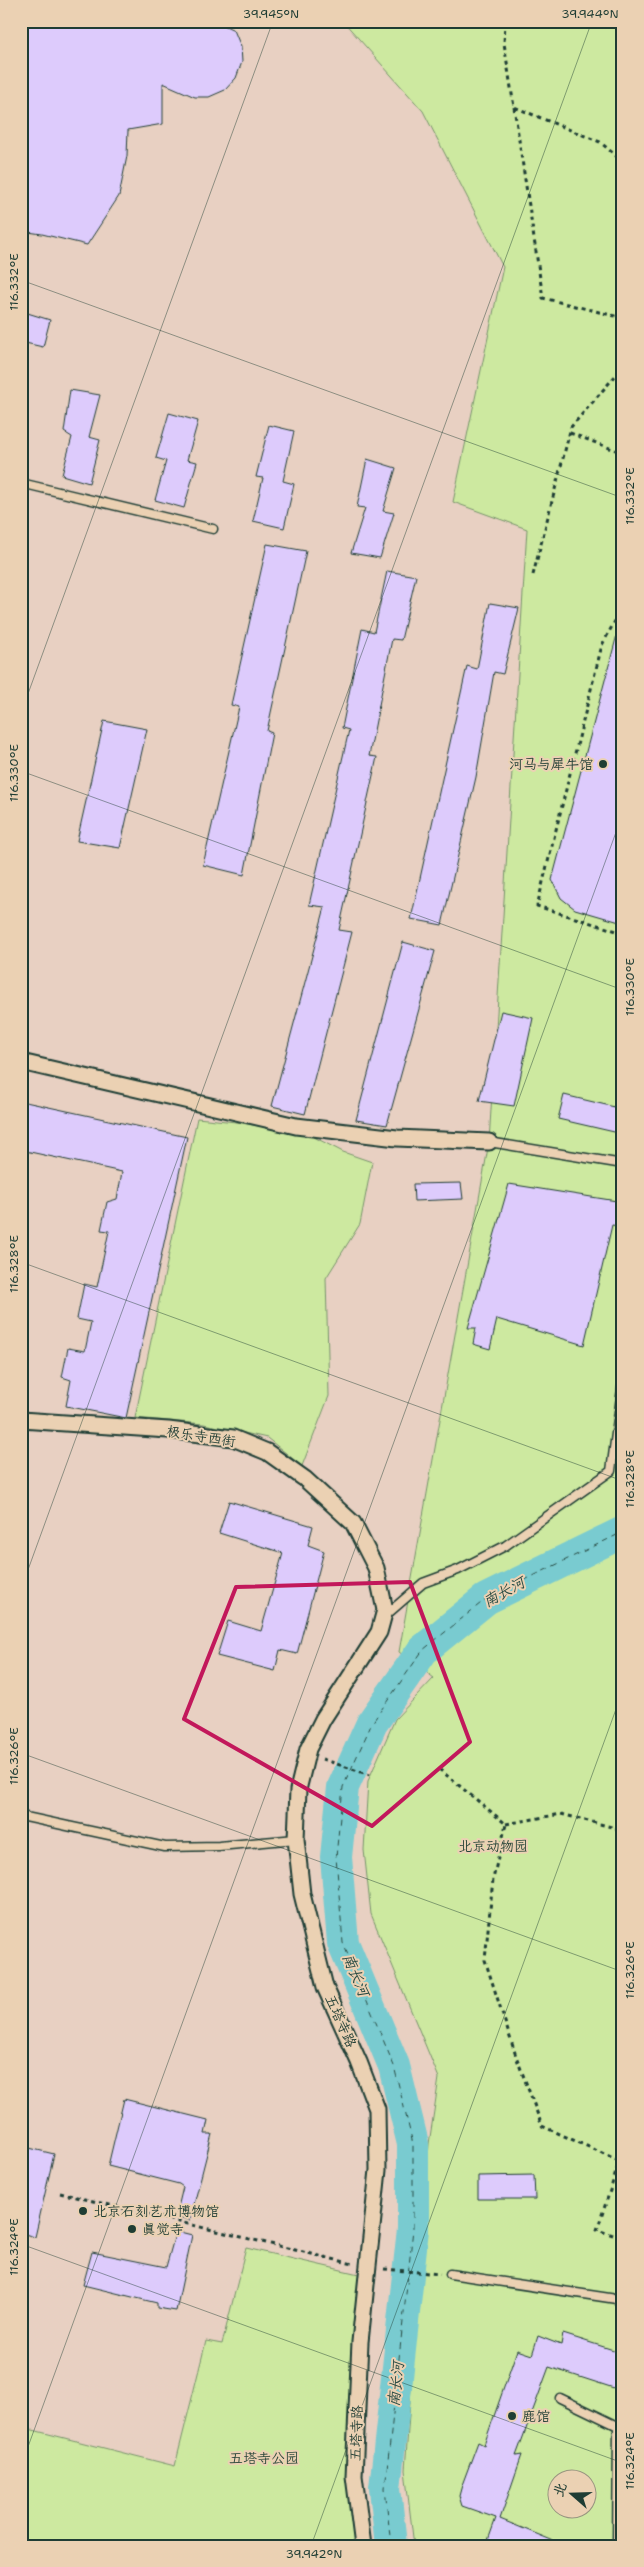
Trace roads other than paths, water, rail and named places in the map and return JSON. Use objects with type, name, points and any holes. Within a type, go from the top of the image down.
[{"type":"street","points":[[21,1062],[296,1126],[397,1138],[489,1142]]},
{"type":"street","name":"极乐寺西街","points":[[21,1420],[168,1430],[233,1438],[267,1452],[290,1468],[305,1479],[353,1523]]},
{"type":"street","name":"五塔寺路","points":[[353,1523],[376,1568],[385,1610],[379,1632],[323,1719],[307,1754],[298,1790],[296,1839],[302,1894],[325,1987],[359,2062],[377,2109],[376,2268],[360,2342],[354,2476],[363,2546]]},
{"type":"lane","points":[[21,483],[213,529]]},
{"type":"lane","points":[[489,1142],[623,1164]]},
{"type":"lane","points":[[383,1618],[423,1583],[458,1570],[505,1546],[611,1471],[623,1381]]},
{"type":"lane","points":[[21,1816],[165,1847],[219,1846],[296,1839]]},
{"type":"lane","points":[[450,2274],[623,2300]]},
{"type":"lane","points":[[560,2398],[618,2426]]},
{"type":"lane","points":[[617,2546],[618,2426],[623,2419]]},
{"type":"waterway","name":"南长河","points":[[391,2546],[385,2488],[413,2229],[413,2144],[394,2066],[343,1943],[336,1857],[343,1787],[372,1723],[423,1650],[486,1599],[623,1532]]},
{"type":"place","name":"河马与犀牛馆","points":[[603,764]]},
{"type":"place","name":"北京石刻艺术博物馆","points":[[83,2211]]},
{"type":"place","name":"真觉寺","points":[[132,2229]]},
{"type":"place","name":"鹿馆","points":[[512,2416]]},
{"type":"park label","name":"北京动物园","points":[[493,1846]]},
{"type":"park label","name":"五塔寺公园","points":[[264,2458]]}]
